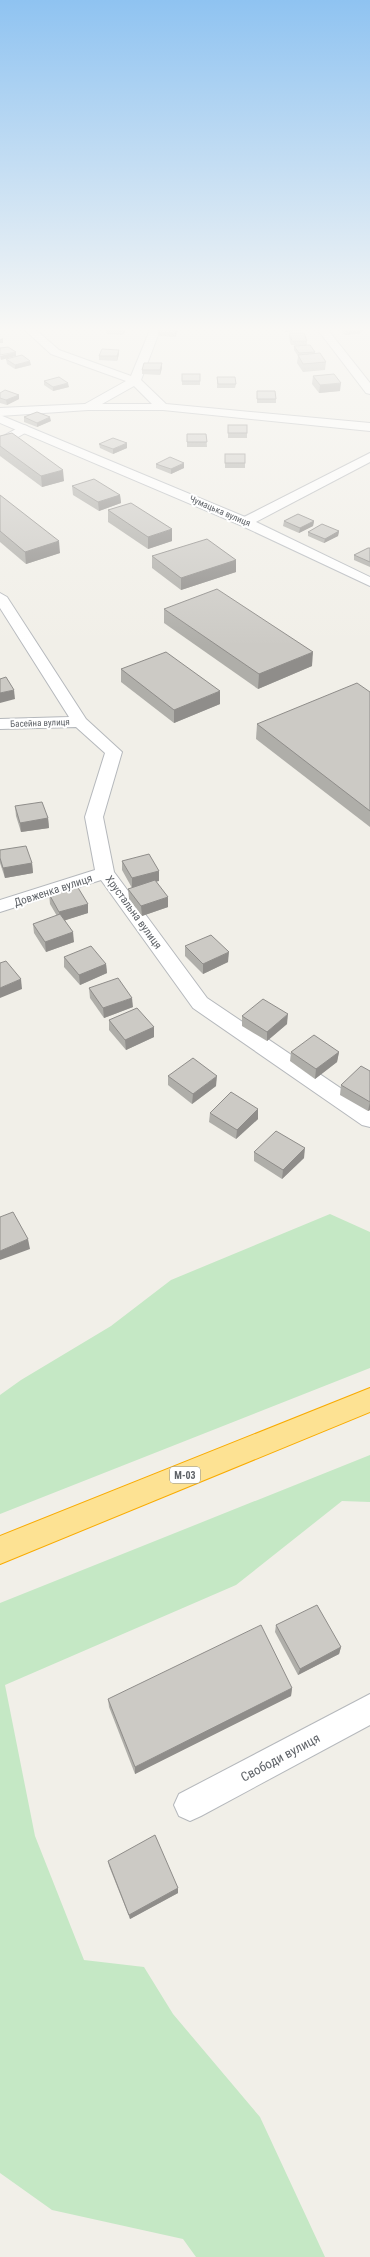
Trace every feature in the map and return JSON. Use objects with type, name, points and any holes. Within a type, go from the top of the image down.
[{"type":"highway","name":"М-03","points":[[0,1550],[370,1400]]},
{"type":"street","points":[[0,442],[12,435]]},
{"type":"street","name":"Чумацька вулиця","points":[[38,435],[245,522],[370,582]]},
{"type":"street","points":[[245,522],[370,457]]},
{"type":"street","name":"Хрустальна вулиця","points":[[0,597],[80,722],[114,752],[94,817],[105,873],[200,1003],[370,1119]]},
{"type":"street","name":"Басейна вулиця","points":[[0,724],[80,722]]},
{"type":"street","name":"Довженка вулиця","points":[[0,906],[105,873]]},
{"type":"street","name":"Свободи вулиця","points":[[190,1805],[370,1709]]},
{"type":"green space","points":[[330,1214],[370,1232],[370,1368],[0,1514],[0,1395],[21,1380],[111,1326],[171,1280]]},
{"type":"green space","points":[[370,1455],[370,1502],[342,1501],[236,1585],[5,1685],[35,1836],[84,1960],[144,1967],[173,2014],[260,2117],[325,2257],[196,2257],[183,2239],[52,2210],[0,2173],[0,1603]]},
{"type":"building","points":[[15,435],[63,470],[41,476],[0,446],[0,436]]},
{"type":"building","points":[[187,435],[206,435],[207,442],[187,442]]},
{"type":"building","points":[[113,438],[127,443],[113,449],[99,444]]},
{"type":"building","points":[[225,454],[245,454],[245,463],[225,463]]},
{"type":"building","points":[[170,457],[184,463],[171,469],[156,464]]},
{"type":"building","points":[[94,479],[120,495],[98,502],[72,486]]},
{"type":"building","points":[[0,495],[59,541],[25,552],[0,531]]},
{"type":"building","points":[[131,503],[172,529],[148,537],[108,510]]},
{"type":"building","points":[[298,514],[314,521],[300,528],[284,521]]},
{"type":"building","points":[[322,524],[339,531],[325,539],[308,532]]},
{"type":"building","points":[[207,539],[236,560],[181,578],[152,556]]},
{"type":"building","points":[[370,548],[370,562],[354,555]]},
{"type":"building","points":[[217,589],[313,652],[259,674],[164,609]]},
{"type":"building","points":[[166,652],[220,691],[174,710],[121,669]]},
{"type":"building","points":[[6,677],[14,690],[0,693],[0,679]]},
{"type":"building","points":[[357,683],[370,692],[370,811],[257,724]]},
{"type":"building","points":[[42,802],[48,818],[20,823],[15,806]]},
{"type":"building","points":[[26,846],[32,863],[3,868],[0,858],[0,850]]},
{"type":"building","points":[[149,854],[159,871],[132,878],[122,861]]},
{"type":"building","points":[[155,880],[168,897],[141,906],[128,889]]},
{"type":"building","points":[[77,886],[88,904],[59,912],[49,894]]},
{"type":"building","points":[[60,914],[73,932],[45,942],[33,924]]},
{"type":"building","points":[[211,935],[229,952],[203,964],[185,946]]},
{"type":"building","points":[[91,946],[106,964],[79,975],[64,957]]},
{"type":"building","points":[[6,961],[21,979],[0,988],[0,963]]},
{"type":"building","points":[[118,978],[132,998],[103,1008],[89,988]]},
{"type":"building","points":[[263,999],[288,1014],[267,1032],[242,1016]]},
{"type":"building","points":[[137,1008],[154,1027],[125,1040],[109,1020]]},
{"type":"building","points":[[314,1035],[339,1052],[316,1069],[291,1052]]},
{"type":"building","points":[[193,1058],[217,1076],[193,1094],[168,1076]]},
{"type":"building","points":[[361,1066],[370,1071],[370,1102],[341,1085]]},
{"type":"building","points":[[231,1092],[258,1109],[237,1130],[210,1113]]},
{"type":"building","points":[[276,1131],[305,1148],[283,1170],[254,1152]]},
{"type":"building","points":[[13,1212],[28,1239],[0,1251],[0,1217]]},
{"type":"building","points":[[317,1605],[341,1647],[300,1669],[276,1625]]},
{"type":"building","points":[[261,1625],[292,1688],[135,1767],[108,1699]]},
{"type":"building","points":[[155,1835],[178,1888],[129,1915],[108,1861]]}]
